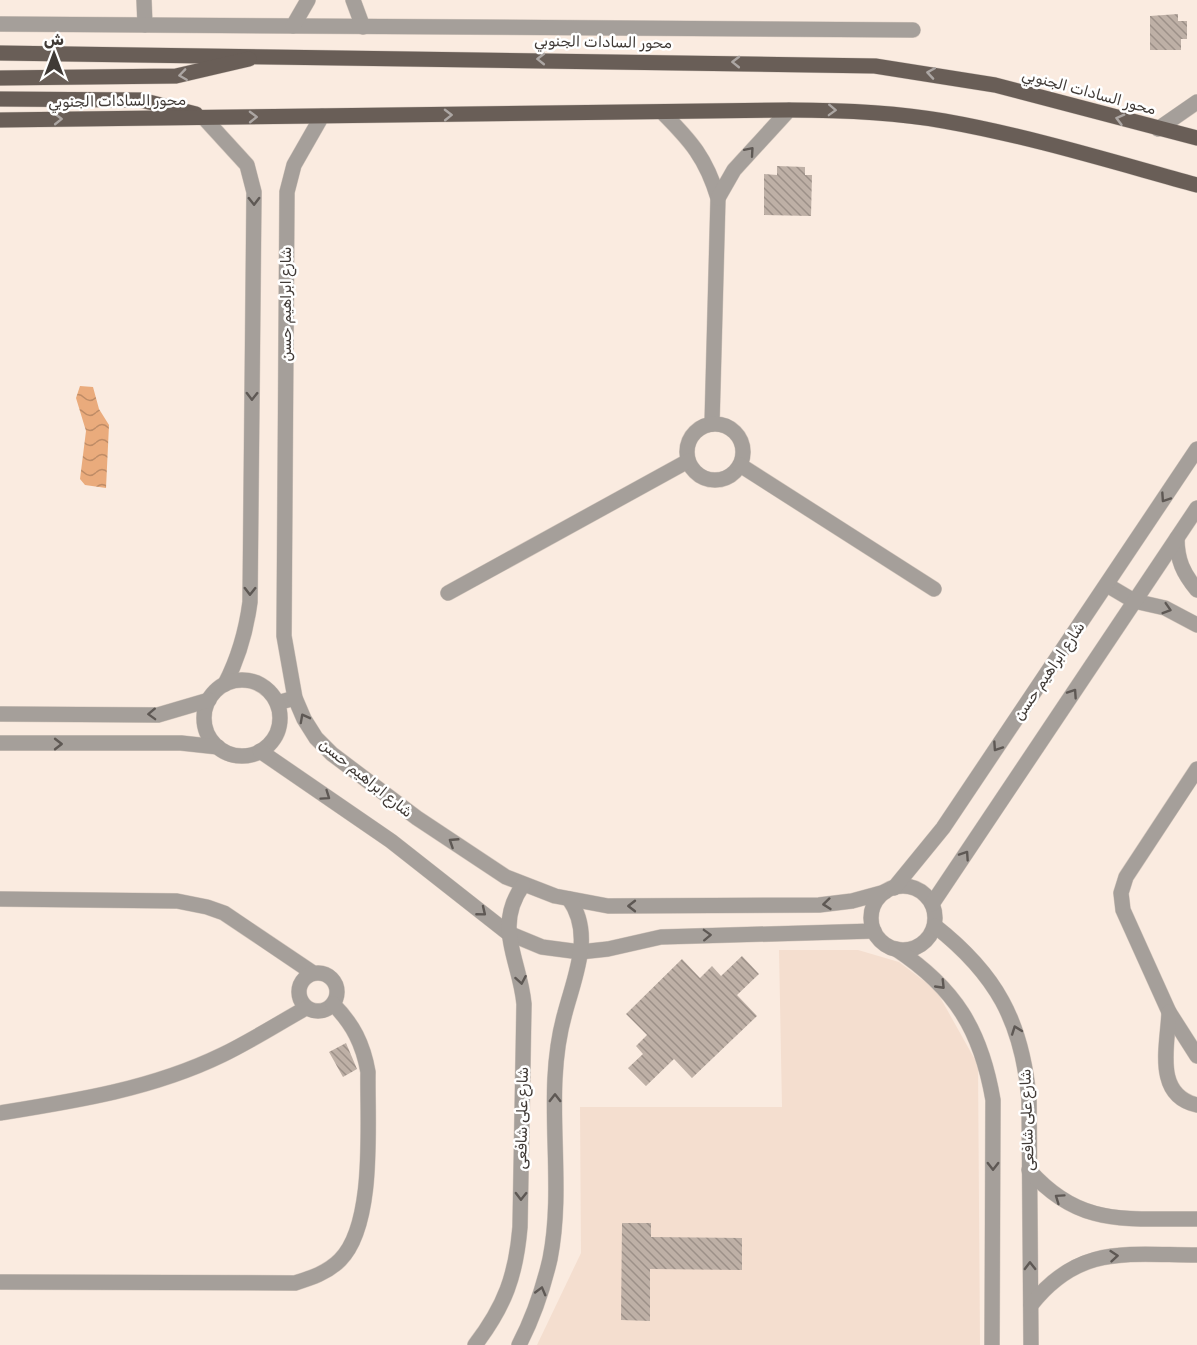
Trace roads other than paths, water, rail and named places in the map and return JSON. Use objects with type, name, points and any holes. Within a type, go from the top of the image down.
[{"type":"main road","name":"محور السادات الجنوبي","points":[[0,53],[260,55],[874,66],[943,75],[995,85],[1197,138]]},
{"type":"main road","points":[[0,78],[176,76],[224,67],[260,55]]},
{"type":"main road","points":[[0,99],[141,100],[184,110],[204,118]]},
{"type":"main road","name":"محور السادات الجنوبي","points":[[0,120],[789,110],[861,112],[942,121],[1018,137],[1197,184]]},
{"type":"street","points":[[144,0],[145,25]]},
{"type":"street","points":[[293,26],[308,0]]},
{"type":"street","points":[[353,0],[363,27]]},
{"type":"street","points":[[0,24],[913,30]]},
{"type":"street","points":[[1158,129],[1197,102]]},
{"type":"street","points":[[718,198],[734,170],[789,110]]},
{"type":"street","points":[[662,112],[694,145],[709,170],[718,198],[712,424]]},
{"type":"street","name":"شارع ابراهيم حسن","points":[[322,116],[294,165],[287,192],[284,636],[295,698],[316,738],[332,754],[417,818],[523,885],[569,899],[608,906],[819,905],[852,901],[889,890],[943,828],[1197,450]]},
{"type":"street","points":[[0,714],[158,715],[208,700],[225,684],[241,649],[250,602],[254,192],[247,165],[204,118]]},
{"type":"street","points":[[712,424],[722,425],[738,436],[743,455],[735,472],[717,480],[699,476],[688,460],[688,444],[691,437],[704,426],[712,424]]},
{"type":"street","points":[[448,593],[688,460]]},
{"type":"street","points":[[740,465],[934,589]]},
{"type":"street","points":[[932,904],[1197,508]]},
{"type":"street","points":[[1177,538],[1177,555],[1182,571],[1197,590]]},
{"type":"street","points":[[1107,585],[1134,601],[1173,611],[1197,625]]},
{"type":"street","points":[[0,743],[181,743],[218,747],[239,756],[260,751],[276,735],[280,714],[277,703],[261,685],[249,681],[225,684]]},
{"type":"street","points":[[277,703],[295,698]]},
{"type":"street","points":[[208,700],[204,713],[205,725],[210,738],[218,747]]},
{"type":"street","points":[[260,751],[400,848],[507,933],[542,947],[580,952],[608,950],[661,937],[874,931]]},
{"type":"street","points":[[1197,769],[1126,877],[1121,893],[1123,910],[1169,1012],[1184,1040],[1197,1056]]},
{"type":"street","points":[[507,933],[509,913],[523,885]]},
{"type":"street","points":[[896,949],[908,950],[920,946],[930,937],[935,926],[936,915],[932,904],[916,888],[889,890],[872,910],[874,931],[886,945],[921,966],[944,988],[963,1012],[978,1040],[988,1069],[993,1100],[992,1345]]},
{"type":"street","points":[[0,899],[177,901],[207,907],[224,914],[313,973],[328,975],[334,981],[337,989],[333,1004],[323,1011],[306,1008],[222,1055],[164,1078],[96,1097],[0,1113]]},
{"type":"street","points":[[519,1345],[538,1302],[550,1258],[554,1213],[555,1076],[564,1013],[580,952],[582,927],[569,899]]},
{"type":"street","name":"شارع على شافعى","points":[[935,926],[962,947],[985,972],[1004,1000],[1018,1032],[1026,1065],[1029,1099],[1031,1345]]},
{"type":"street","name":"شارع على شافعى","points":[[475,1345],[492,1323],[507,1293],[517,1260],[520,1227],[524,1004],[520,972],[507,933]]},
{"type":"street","points":[[306,1008],[299,988],[301,982],[313,973]]},
{"type":"street","points":[[0,1282],[295,1283],[319,1275],[340,1260],[355,1240],[363,1216],[368,1072],[357,1034],[333,1004]]},
{"type":"street","points":[[1169,1012],[1165,1072],[1170,1086],[1180,1097],[1197,1106]]},
{"type":"street","points":[[1029,1170],[1046,1189],[1066,1204],[1090,1213],[1115,1218],[1197,1219]]},
{"type":"street","points":[[1031,1305],[1047,1285],[1068,1269],[1092,1259],[1118,1255],[1197,1255]]},
{"type":"water","points":[[80,386],[93,387],[99,409],[109,425],[106,488],[85,485],[80,479],[86,431],[76,398]]}]
